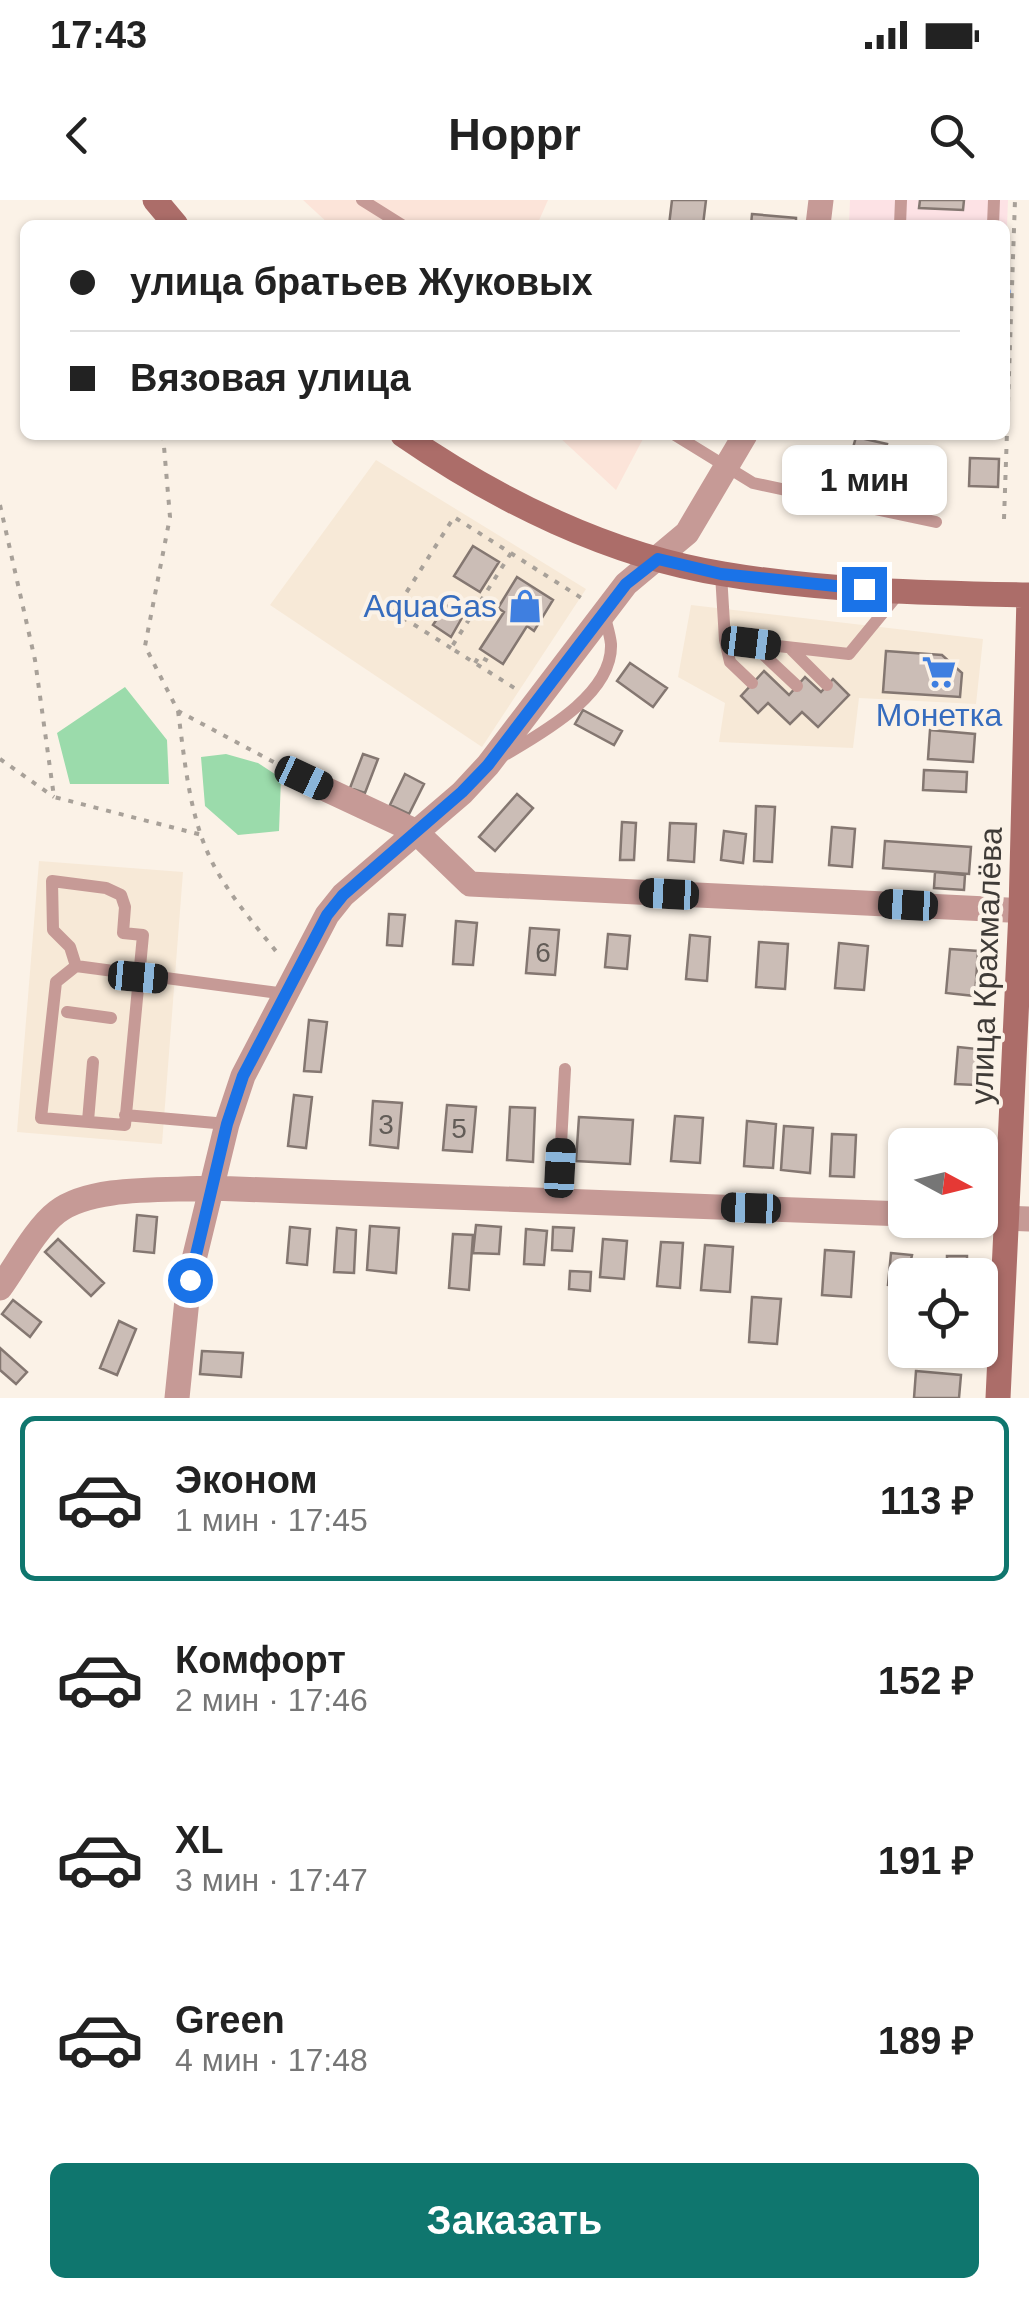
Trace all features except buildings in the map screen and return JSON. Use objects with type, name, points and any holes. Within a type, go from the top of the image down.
[{"type":"main road","points":[[155,200],[172,220]]},
{"type":"main road","points":[[411,440],[498,493],[573,528],[658,559],[721,574],[900,592],[1029,595]]},
{"type":"main road","name":"улица Крахмалёва","points":[[998,1398],[1018,1218],[1029,595]]},
{"type":"street","points":[[177,1398],[190,1280],[227,1124],[243,1076],[335,905],[488,765],[626,584],[687,534],[742,440]]},
{"type":"street","points":[[304,778],[415,831],[470,884],[1025,911]]},
{"type":"street","points":[[0,1288],[53,1214],[74,1201],[96,1195],[211,1188],[888,1213]]},
{"type":"lane","points":[[362,200],[394,220]]},
{"type":"lane","points":[[683,440],[752,483],[936,522]]},
{"type":"lane","points":[[721,574],[724,640],[730,662],[752,684]]},
{"type":"lane","points":[[724,640],[849,654],[900,592]]},
{"type":"lane","points":[[488,765],[546,730],[590,695],[605,671],[611,647],[604,613]]},
{"type":"lane","points":[[751,643],[797,686]]},
{"type":"lane","points":[[789,647],[827,685]]},
{"type":"lane","points":[[76,966],[70,946],[53,930],[52,881],[106,888],[121,895],[126,907],[123,934],[143,935],[138,977],[125,1114],[125,1125],[40,1118],[56,982],[76,966],[138,977],[292,986]]},
{"type":"lane","points":[[67,1012],[112,1018]]},
{"type":"lane","points":[[88,1122],[93,1062]]},
{"type":"lane","points":[[558,1201],[565,1069]]},
{"type":"lane","points":[[125,1114],[227,1124]]},
{"type":"path","points":[[1010,258],[1015,200]]},
{"type":"path","points":[[163,440],[170,517],[146,646],[178,711],[192,810],[221,879],[292,986]]},
{"type":"path","points":[[1004,519],[1005,440]]},
{"type":"path","points":[[0,505],[35,660],[54,797]]},
{"type":"path","points":[[520,692],[394,612],[454,517],[580,598]]},
{"type":"path","points":[[452,648],[511,554]]},
{"type":"path","points":[[475,663],[479,656],[488,661],[492,656]]},
{"type":"path","points":[[178,711],[304,778]]},
{"type":"path","points":[[0,759],[54,797],[202,834]]},
{"type":"shaded area","points":[[303,200],[548,200],[539,220],[325,220]]},
{"type":"shaded area","points":[[850,200],[1008,200],[1007,220],[849,220]]},
{"type":"shaded area","points":[[562,440],[642,440],[616,490]]},
{"type":"shaded area","points":[[376,460],[586,589],[482,747],[270,605]]},
{"type":"shaded area","points":[[691,605],[983,639],[976,704],[859,698],[853,748],[719,742],[725,703],[678,677]]},
{"type":"shaded area","points":[[39,861],[183,872],[162,1144],[17,1132]]},
{"type":"green space","points":[[125,687],[167,740],[169,784],[70,784],[57,733]]},
{"type":"green space","points":[[226,754],[258,763],[281,778],[279,831],[238,835],[205,806],[201,757]]},
{"type":"place","name":"AquaGas","points":[[525,606]]},
{"type":"place","name":"Монетка","points":[[939,672]]},
{"type":"route","points":[[190,1280],[227,1124],[243,1076],[327,915],[343,895],[488,765],[626,584],[658,559],[721,574],[864,589]]}]
